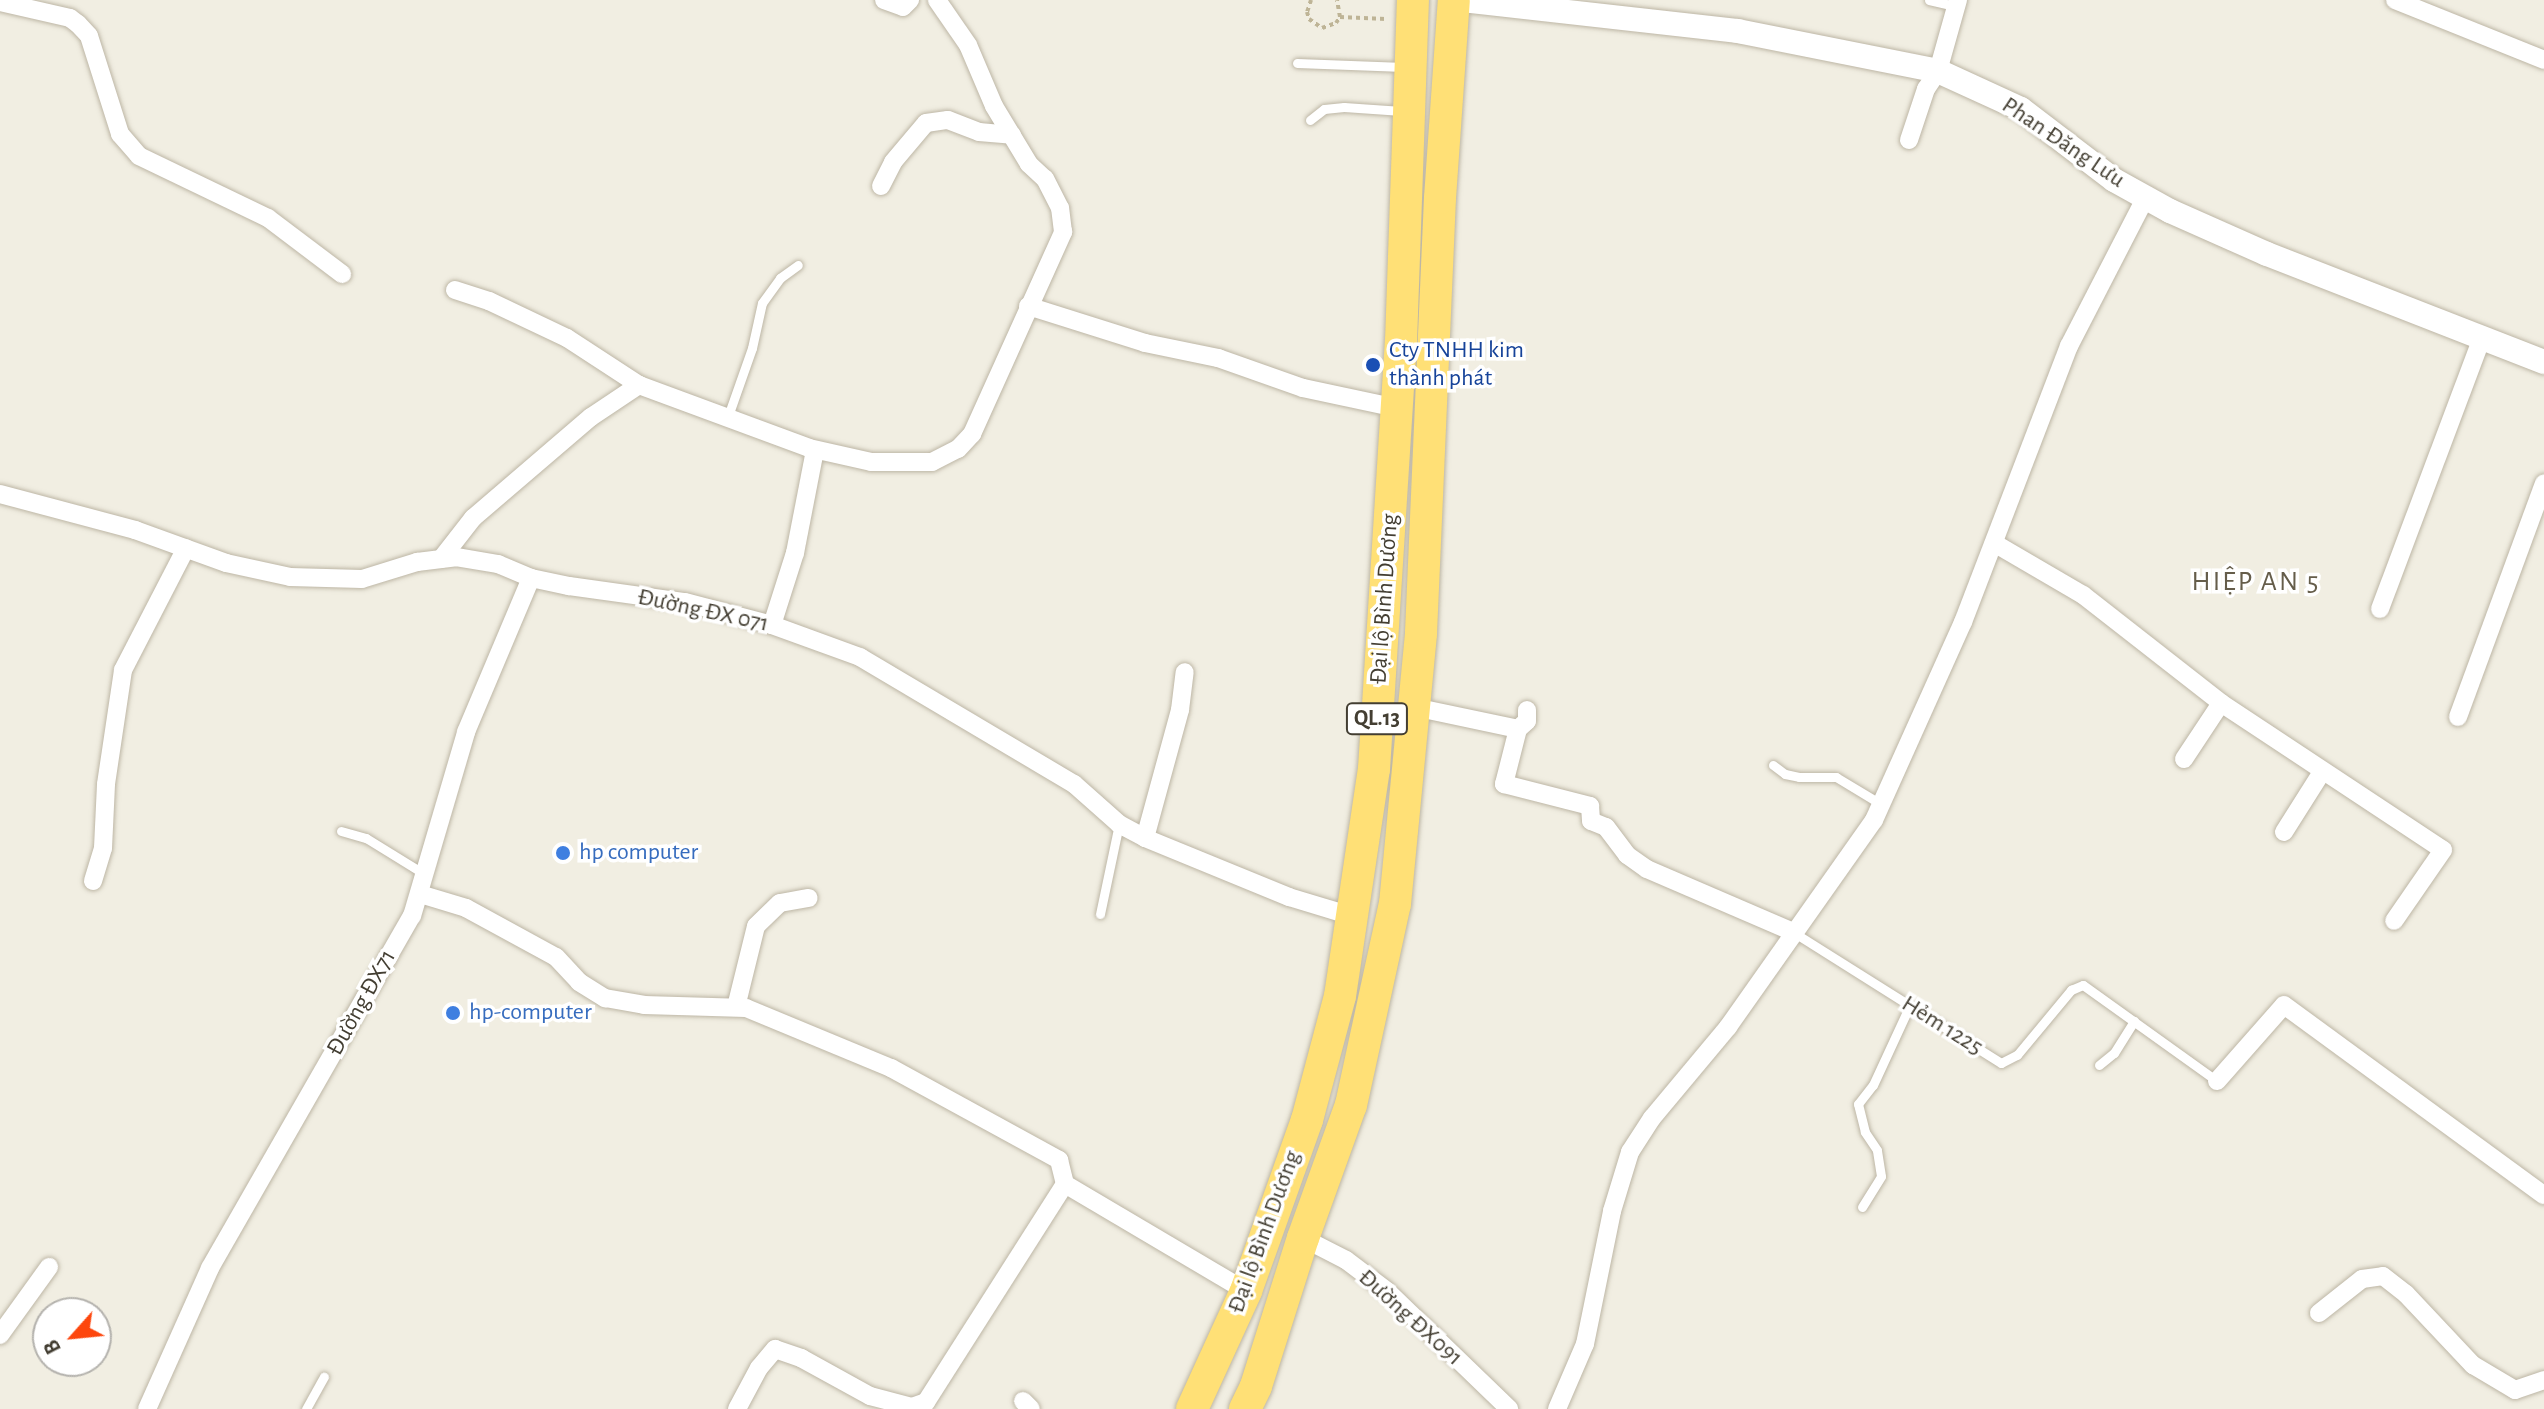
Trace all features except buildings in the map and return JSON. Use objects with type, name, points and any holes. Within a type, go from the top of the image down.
[{"type":"highway","name":"Đại lộ Bình Dương","points":[[1245,1409],[1256,1386],[1303,1238],[1351,1105],[1395,904],[1421,633],[1440,198],[1454,0]]},
{"type":"highway","name":"Đại lộ Bình Dương","points":[[1192,1409],[1246,1291],[1307,1120],[1340,996],[1374,769],[1397,408],[1413,10]]},
{"type":"street","points":[[884,0],[903,7],[910,0]]},
{"type":"street","points":[[455,290],[489,301],[567,338],[639,385],[815,450],[871,462],[909,464],[932,462],[958,449],[972,434],[1063,232],[1060,208],[1045,179],[1029,164],[994,106],[968,45],[937,0]]},
{"type":"street","name":"Phan Đăng Lưu","points":[[1461,0],[1551,6],[1738,31],[1938,71],[2021,109],[2114,180],[2146,197],[2267,254],[2544,362]]},
{"type":"street","points":[[2395,0],[2544,60]]},
{"type":"street","points":[[0,2],[70,9],[89,36],[120,134],[139,156],[268,218],[342,274]]},
{"type":"street","points":[[1909,140],[1926,89],[1938,71],[1957,3]]},
{"type":"street","points":[[881,186],[893,162],[926,123],[948,120],[979,132],[1012,135]]},
{"type":"street","points":[[1557,1409],[1585,1344],[1612,1211],[1630,1152],[1652,1118],[1728,1027],[1874,820],[1963,622],[2069,346],[2146,197]]},
{"type":"street","points":[[1028,306],[1145,343],[1218,358],[1303,388],[1397,408]]},
{"type":"street","points":[[2380,609],[2482,338]]},
{"type":"street","points":[[441,559],[473,518],[591,417],[639,385]]},
{"type":"street","points":[[772,625],[795,553],[815,450]]},
{"type":"street","points":[[2458,717],[2544,483]]},
{"type":"street","name":"Đường ĐX 071","points":[[0,494],[135,530],[226,563],[290,577],[362,579],[456,557],[498,564],[531,578],[685,602],[772,625],[860,657],[1074,784],[1119,824],[1145,838],[1289,897],[1352,916]]},
{"type":"street","points":[[1994,543],[2083,595],[2221,703],[2443,850],[2394,921]]},
{"type":"street","points":[[93,881],[103,848],[106,784],[123,670],[186,548]]},
{"type":"street","name":"Đường ĐX71","points":[[147,1409],[210,1268],[412,916],[466,732],[531,578]]},
{"type":"street","points":[[1145,838],[1180,710],[1185,672]]},
{"type":"street","points":[[2184,759],[2221,703]]},
{"type":"street","points":[[1414,707],[1518,729],[1527,721],[1527,710]]},
{"type":"street","name":"Hẻm 1225","points":[[1518,729],[1504,784],[1590,806],[1591,821],[1606,827],[1627,855],[1647,869],[1793,932]]},
{"type":"street","points":[[2284,832],[2322,772]]},
{"type":"street","points":[[420,894],[466,908],[556,957],[579,982],[605,998],[644,1005],[736,1007],[891,1068],[1059,1160],[1065,1184],[1246,1291]]},
{"type":"street","points":[[736,1007],[756,926],[780,903],[809,898]]},
{"type":"street","name":"Hẻm 1225","points":[[2217,1081],[2284,1005],[2544,1195]]},
{"type":"street","points":[[737,1409],[759,1368],[775,1349],[801,1358],[870,1396],[912,1407],[926,1402],[1065,1184]]},
{"type":"street","name":"Đường ĐX091","points":[[1303,1238],[1346,1260],[1387,1291],[1509,1409]]},
{"type":"street","points":[[0,1335],[49,1267]]},
{"type":"street","points":[[2319,1313],[2362,1279],[2383,1276],[2406,1294],[2473,1365],[2515,1390],[2544,1380]]},
{"type":"lane","points":[[1929,0],[1957,3]]},
{"type":"lane","points":[[1297,63],[1411,67]]},
{"type":"lane","points":[[1310,120],[1324,109],[1344,107],[1410,111]]},
{"type":"lane","points":[[727,419],[752,348],[762,303],[780,278],[798,265]]},
{"type":"lane","points":[[1773,765],[1785,774],[1799,777],[1836,777],[1881,804]]},
{"type":"lane","points":[[1100,914],[1119,824]]},
{"type":"lane","points":[[341,831],[366,838],[426,875]]},
{"type":"lane","name":"Hẻm 1225","points":[[1793,932],[2001,1063],[2017,1055],[2071,990],[2083,985],[2217,1081]]},
{"type":"lane","points":[[1862,1207],[1881,1176],[1877,1150],[1865,1132],[1858,1104],[1873,1085],[1909,1007]]},
{"type":"lane","points":[[2099,1065],[2114,1053],[2134,1021]]},
{"type":"lane","points":[[306,1409],[324,1377]]},
{"type":"path","points":[[1311,0],[1307,12],[1314,25],[1329,27],[1340,17],[1413,10]]},
{"type":"path","points":[[1337,0],[1340,17]]},
{"type":"place","name":"Cty TNHH kim thành phát","points":[[1373,365]]},
{"type":"place","name":"hp computer","points":[[563,853]]},
{"type":"place","name":"hp-computer","points":[[453,1013]]},
{"type":"district","name":"HIỆP AN 5","points":[[2256,582]]}]
